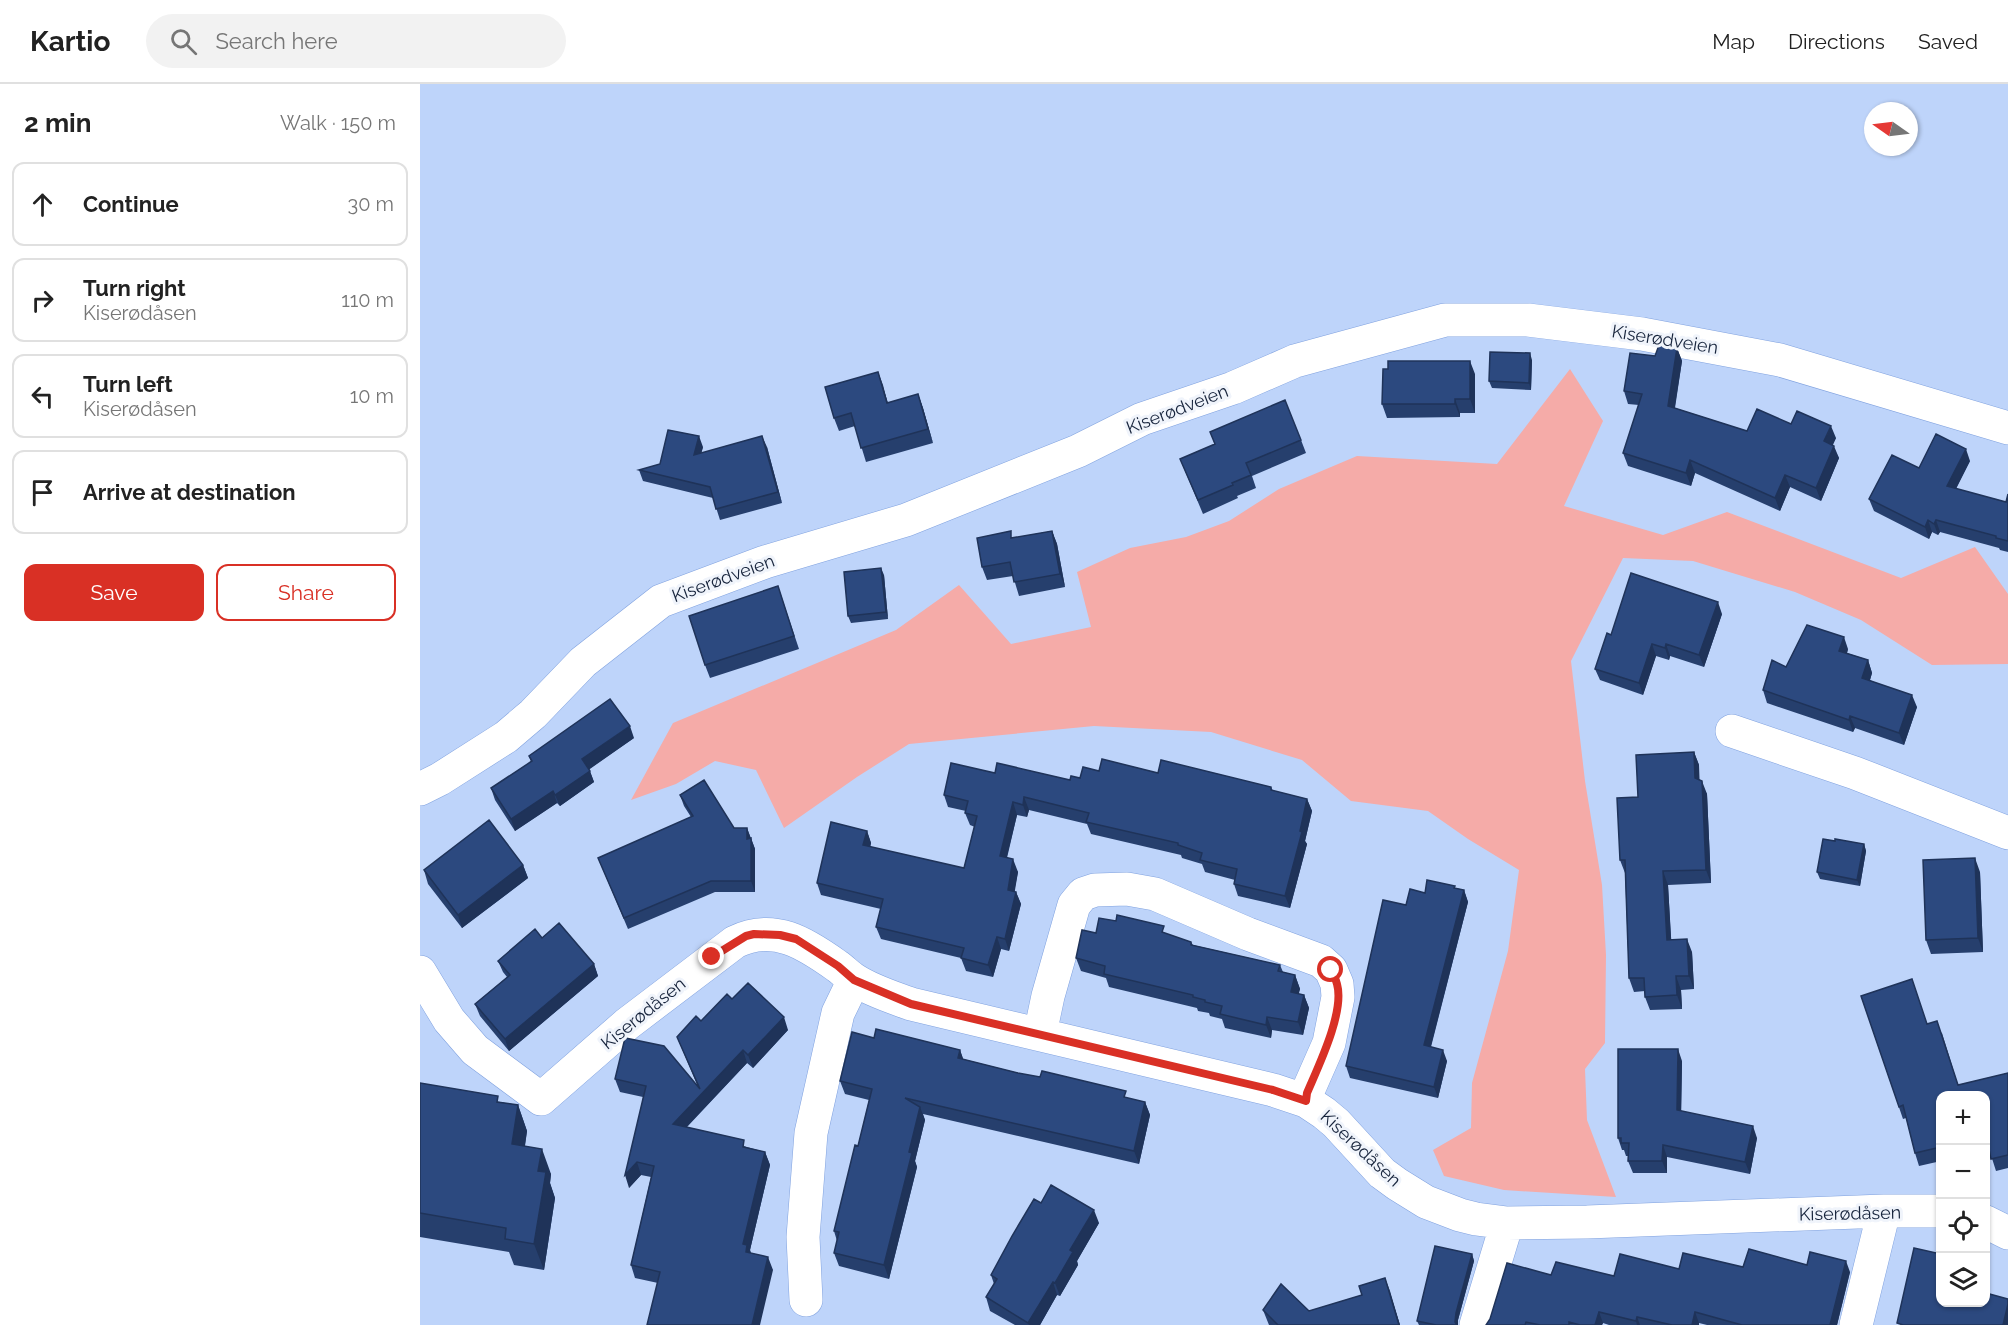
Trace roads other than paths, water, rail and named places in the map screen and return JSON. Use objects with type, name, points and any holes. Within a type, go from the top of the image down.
[{"type":"street","name":"Kiserødveien","points":[[420,789],[506,737],[533,714],[583,662],[661,601],[784,556],[906,520],[1078,451],[1142,419],[1233,388],[1295,361],[1445,320],[1528,320],[1642,334],[1769,357],[2008,428]]},
{"type":"street","points":[[1732,731],[1855,773],[2008,833]]},
{"type":"street","points":[[1040,1035],[1048,996],[1074,905],[1083,894],[1095,890],[1127,889],[1155,894],[1248,934],[1307,954],[1321,961],[1331,970],[1338,991],[1332,1028],[1329,1043],[1307,1093],[1306,1101]]},
{"type":"street","name":"Kiserødåsen","points":[[420,972],[449,1020],[475,1050],[541,1099],[627,1024],[712,957],[746,936],[780,935],[796,939],[838,966],[854,980],[911,1004],[1273,1090],[1306,1101],[1336,1123],[1382,1173],[1426,1202],[1460,1215],[1507,1223],[1884,1211],[1936,1212]]},
{"type":"street","points":[[806,1300],[803,1237],[811,1133],[838,1013],[854,980]]},
{"type":"street","points":[[1856,1325],[1884,1211]]},
{"type":"street","points":[[1476,1325],[1507,1223]]},
{"type":"street","points":[[1990,1223],[2008,1233]]}]
